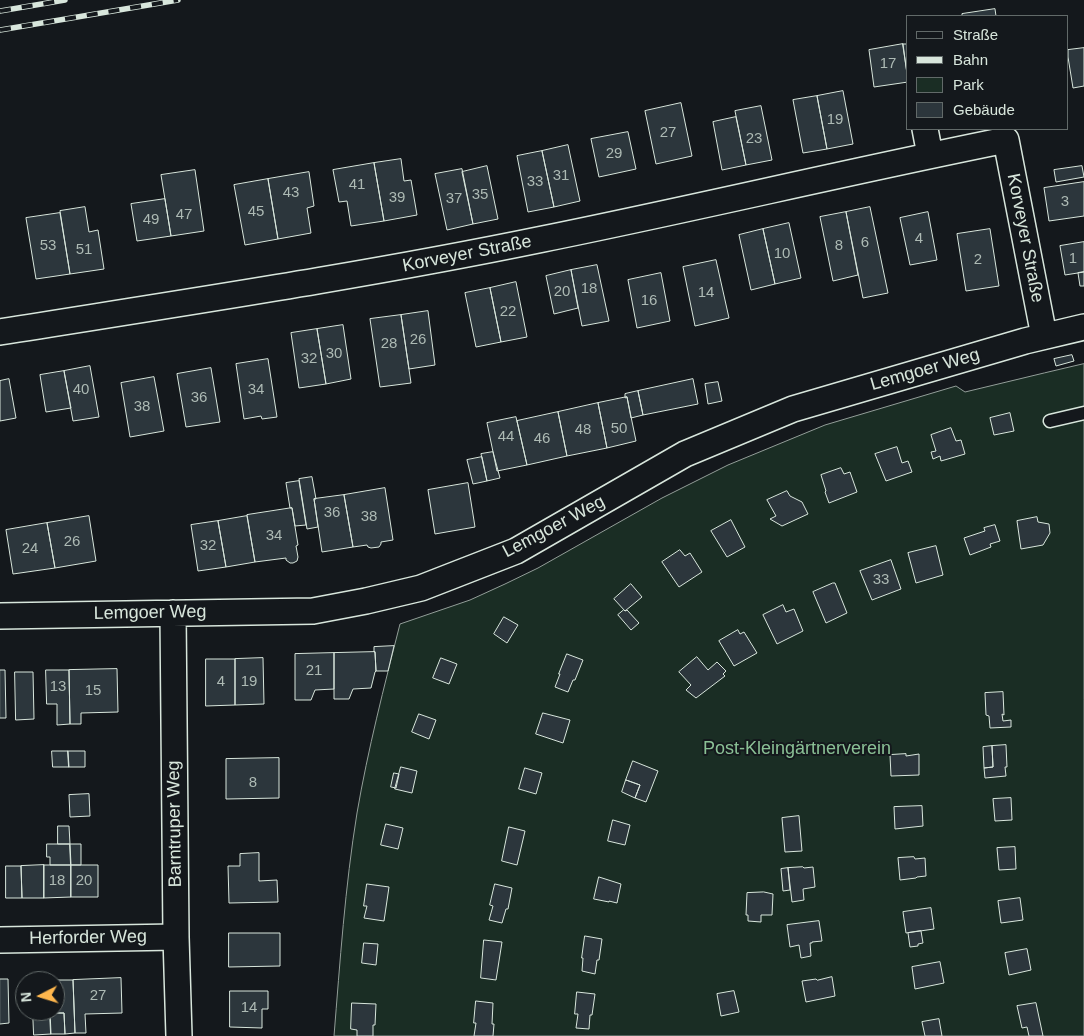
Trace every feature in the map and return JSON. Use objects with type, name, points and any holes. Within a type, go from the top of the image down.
[{"type":"street","points":[[925,130],[930,155]]},
{"type":"street","name":"Korveyer Straße","points":[[0,332],[376,271],[542,239],[930,155],[1004,135],[1044,336]]},
{"type":"street","name":"Lemgoer Weg","points":[[0,616],[312,611],[421,588],[516,551],[685,454],[792,409],[1044,336],[1084,327]]},
{"type":"street","name":"Barntruper Weg","points":[[173,613],[176,937],[179,1036]]},
{"type":"street","name":"Herforder Weg","points":[[0,940],[176,937]]},
{"type":"lane","points":[[1050,421],[1084,413]]},
{"type":"green space","name":"Post-Kleingärtnerverein","points":[[1084,364],[1084,1036],[334,1036],[346,897],[357,813],[371,742],[400,624],[470,600],[505,584],[538,568],[662,498],[728,465],[825,425],[956,386],[965,392]]},
{"type":"building","points":[[995,9],[996,15],[962,15]]},
{"type":"building","points":[[903,44],[906,82],[874,87],[869,50]]},
{"type":"building","points":[[903,44],[906,44],[906,65]]},
{"type":"building","points":[[1084,48],[1084,86],[1073,88],[1069,50]]},
{"type":"building","points":[[843,91],[853,144],[827,149],[817,96]]},
{"type":"building","points":[[817,96],[827,149],[803,153],[793,100]]},
{"type":"building","points":[[681,103],[692,156],[656,164],[645,111]]},
{"type":"building","points":[[761,106],[772,160],[746,165],[735,111]]},
{"type":"building","points":[[736,117],[746,165],[722,170],[713,122]]},
{"type":"building","points":[[628,132],[636,169],[599,177],[591,139]]},
{"type":"building","points":[[568,145],[580,201],[554,207],[542,151]]},
{"type":"building","points":[[542,151],[554,207],[528,212],[517,156]]},
{"type":"building","points":[[401,159],[404,181],[411,180],[417,215],[384,221],[374,163]]},
{"type":"building","points":[[374,163],[384,221],[351,226],[347,201],[339,202],[333,170]]},
{"type":"building","points":[[487,166],[498,219],[473,224],[462,172]]},
{"type":"building","points":[[1082,166],[1084,177],[1056,182],[1054,170]]},
{"type":"building","points":[[462,169],[473,224],[447,230],[435,174]]},
{"type":"building","points":[[195,170],[204,231],[171,236],[161,175]]},
{"type":"building","points":[[309,172],[314,206],[307,208],[311,233],[278,239],[268,179]]},
{"type":"building","points":[[268,179],[278,239],[245,245],[234,185]]},
{"type":"building","points":[[1084,182],[1084,216],[1049,221],[1044,188]]},
{"type":"building","points":[[165,199],[171,236],[137,241],[131,204]]},
{"type":"building","points":[[85,207],[89,232],[98,230],[104,269],[70,274],[60,211]]},
{"type":"building","points":[[870,207],[888,293],[863,298],[846,212]]},
{"type":"building","points":[[846,212],[858,275],[833,281],[820,217]]},
{"type":"building","points":[[928,212],[937,260],[910,265],[900,218]]},
{"type":"building","points":[[60,213],[70,274],[36,279],[26,218]]},
{"type":"building","points":[[789,223],[801,278],[775,284],[763,229]]},
{"type":"building","points":[[763,229],[775,284],[751,290],[739,235]]},
{"type":"building","points":[[990,229],[999,286],[966,291],[957,234]]},
{"type":"building","points":[[1084,242],[1084,272],[1065,275],[1060,246]]},
{"type":"building","points":[[716,260],[729,318],[695,326],[683,267]]},
{"type":"building","points":[[597,265],[609,321],[582,326],[571,270]]},
{"type":"building","points":[[571,270],[578,308],[554,314],[546,276]]},
{"type":"building","points":[[1084,272],[1084,286],[1080,286],[1078,273]]},
{"type":"building","points":[[661,273],[670,321],[637,328],[628,280]]},
{"type":"building","points":[[516,282],[527,337],[501,342],[490,288]]},
{"type":"building","points":[[490,288],[501,342],[476,347],[465,293]]},
{"type":"building","points":[[428,311],[435,365],[409,369],[401,315]]},
{"type":"building","points":[[401,315],[411,383],[380,387],[370,319]]},
{"type":"building","points":[[343,325],[351,379],[326,384],[317,329]]},
{"type":"building","points":[[317,329],[326,384],[299,388],[291,333]]},
{"type":"building","points":[[1072,355],[1074,361],[1056,366],[1054,359]]},
{"type":"building","points":[[268,359],[277,417],[262,419],[261,416],[244,419],[236,364]]},
{"type":"building","points":[[90,366],[99,417],[73,421],[64,371]]},
{"type":"building","points":[[211,368],[220,422],[186,427],[177,374]]},
{"type":"building","points":[[64,371],[71,408],[46,412],[40,375]]},
{"type":"building","points":[[154,377],[164,431],[130,437],[121,383]]},
{"type":"building","points":[[9,379],[16,418],[0,421],[0,381]]},
{"type":"building","points":[[693,379],[698,404],[643,415],[638,391]]},
{"type":"building","points":[[718,382],[722,401],[708,404],[705,384]]},
{"type":"building","points":[[638,391],[643,415],[631,418],[625,394]]},
{"type":"building","points":[[627,397],[636,441],[607,448],[598,403]]},
{"type":"building","points":[[598,403],[607,448],[567,456],[558,412]]},
{"type":"building","points":[[558,412],[567,456],[527,465],[517,421]]},
{"type":"building","points":[[1010,413],[1014,431],[994,435],[990,418]]},
{"type":"building","points":[[516,417],[527,465],[497,471],[487,423]]},
{"type":"building","points":[[951,428],[956,441],[961,440],[965,454],[941,461],[940,456],[933,459],[931,452],[936,451],[931,435]]},
{"type":"building","points":[[897,447],[902,463],[908,461],[912,472],[886,481],[875,454]]},
{"type":"building","points":[[493,452],[500,478],[487,481],[481,454]]},
{"type":"building","points":[[482,457],[487,481],[473,484],[467,460]]},
{"type":"building","points":[[841,468],[844,474],[850,472],[857,492],[829,503],[821,475]]},
{"type":"building","points":[[312,477],[318,527],[307,529],[299,479]]},
{"type":"building","points":[[299,481],[306,525],[295,526],[286,483]]},
{"type":"building","points":[[468,483],[475,527],[435,534],[428,490]]},
{"type":"building","points":[[385,488],[393,540],[381,542],[379,547],[371,548],[367,545],[353,547],[344,495]]},
{"type":"building","points":[[787,491],[790,496],[802,502],[808,514],[782,526],[770,519],[776,516],[767,500]]},
{"type":"building","points":[[344,495],[353,547],[322,552],[314,499]]},
{"type":"building","points":[[292,508],[298,545],[296,546],[297,561],[290,563],[286,558],[255,562],[247,515]]},
{"type":"building","points":[[89,516],[96,561],[55,568],[47,523]]},
{"type":"building","points":[[247,516],[255,562],[226,567],[218,521]]},
{"type":"building","points":[[1037,517],[1038,522],[1049,524],[1050,533],[1043,545],[1021,549],[1017,521]]},
{"type":"building","points":[[731,520],[745,547],[727,557],[711,531]]},
{"type":"building","points":[[218,521],[226,567],[198,571],[191,525]]},
{"type":"building","points":[[47,523],[55,568],[13,574],[6,530]]},
{"type":"building","points":[[995,525],[1000,541],[990,544],[991,547],[970,555],[964,538],[985,531],[984,528]]},
{"type":"building","points":[[936,546],[943,575],[916,583],[908,553]]},
{"type":"building","points":[[680,550],[685,556],[690,553],[702,572],[679,587],[662,562]]},
{"type":"building","points":[[891,560],[901,589],[872,600],[860,571]]},
{"type":"building","points":[[835,583],[847,613],[826,623],[813,592]]},
{"type":"building","points":[[631,584],[642,597],[625,611],[614,599]]},
{"type":"building","points":[[783,605],[786,612],[794,609],[803,631],[777,644],[763,615]]},
{"type":"building","points":[[627,610],[639,623],[631,630],[618,615]]},
{"type":"building","points":[[504,617],[518,625],[507,643],[494,634]]},
{"type":"building","points":[[738,630],[740,634],[744,632],[757,653],[734,666],[719,641]]},
{"type":"building","points":[[394,646],[388,671],[376,671],[374,647]]},
{"type":"building","points":[[375,652],[376,671],[371,688],[353,689],[349,699],[334,699],[334,653]]},
{"type":"building","points":[[334,653],[334,689],[315,690],[311,700],[295,700],[295,654]]},
{"type":"building","points":[[567,654],[583,660],[568,692],[555,687]]},
{"type":"building","points":[[697,657],[708,670],[717,662],[726,671],[723,674],[725,676],[696,698],[686,690],[691,685],[679,672]]},
{"type":"building","points":[[263,658],[264,704],[235,705],[235,659]]},
{"type":"building","points":[[441,658],[457,664],[449,684],[433,678]]},
{"type":"building","points":[[206,659],[235,659],[235,705],[206,706]]},
{"type":"building","points":[[117,669],[118,712],[81,713],[81,724],[70,724],[69,670]]},
{"type":"building","points":[[0,670],[5,670],[6,718],[0,718]]},
{"type":"building","points":[[46,670],[69,670],[70,724],[57,725],[57,704],[47,704]]},
{"type":"building","points":[[15,672],[33,672],[34,719],[16,720]]},
{"type":"building","points":[[1003,692],[1003,721],[1011,720],[1011,727],[990,728],[989,716],[986,715],[985,693]]},
{"type":"building","points":[[543,713],[570,720],[563,743],[536,734]]},
{"type":"building","points":[[419,714],[436,720],[429,739],[412,732]]},
{"type":"building","points":[[1006,745],[1006,776],[985,778],[984,768],[993,767],[992,746]]},
{"type":"building","points":[[992,746],[993,767],[984,768],[983,747]]},
{"type":"building","points":[[52,751],[68,751],[69,767],[53,767]]},
{"type":"building","points":[[68,751],[85,751],[85,767],[69,767]]},
{"type":"building","points":[[906,754],[906,756],[919,754],[919,775],[891,776],[890,755]]},
{"type":"building","points":[[279,758],[279,798],[226,799],[226,759]]},
{"type":"building","points":[[633,761],[658,771],[646,802],[635,798],[640,785],[626,780]]},
{"type":"building","points":[[401,767],[417,771],[412,793],[395,789]]},
{"type":"building","points":[[525,768],[542,773],[536,794],[519,789]]},
{"type":"building","points":[[394,773],[399,774],[396,788],[391,787]]},
{"type":"building","points":[[626,780],[640,785],[635,798],[622,792]]},
{"type":"building","points":[[89,794],[90,816],[70,817],[69,795]]},
{"type":"building","points":[[1011,798],[1012,820],[995,821],[993,799]]},
{"type":"building","points":[[922,806],[923,826],[895,829],[894,807]]},
{"type":"building","points":[[799,816],[802,851],[785,852],[782,818]]},
{"type":"building","points":[[613,820],[630,825],[625,845],[608,841]]},
{"type":"building","points":[[386,824],[403,828],[398,849],[381,845]]},
{"type":"building","points":[[58,826],[69,826],[70,844],[58,844]]},
{"type":"building","points":[[509,827],[525,831],[517,865],[502,861]]},
{"type":"building","points":[[47,844],[70,844],[71,865],[50,865],[50,857],[47,857]]},
{"type":"building","points":[[70,844],[81,844],[81,865],[71,865]]},
{"type":"building","points":[[1015,847],[1016,869],[999,870],[997,848]]},
{"type":"building","points":[[259,853],[259,881],[277,880],[278,902],[229,903],[228,866],[240,866],[240,854]]},
{"type":"building","points":[[914,857],[915,859],[925,858],[926,876],[900,880],[898,858]]},
{"type":"building","points":[[44,865],[71,865],[71,897],[44,898]]},
{"type":"building","points":[[44,865],[44,898],[22,898],[21,866]]},
{"type":"building","points":[[71,865],[98,865],[98,897],[71,897]]},
{"type":"building","points":[[6,866],[21,866],[22,898],[6,898]]},
{"type":"building","points":[[813,867],[815,887],[803,889],[804,900],[792,902],[788,868]]},
{"type":"building","points":[[788,868],[790,890],[783,891],[781,869]]},
{"type":"building","points":[[599,877],[621,884],[617,903],[594,899]]},
{"type":"building","points":[[367,884],[389,887],[384,921],[364,918],[367,906],[364,906]]},
{"type":"building","points":[[495,884],[512,888],[508,909],[506,909],[502,923],[489,920],[493,906],[490,905]]},
{"type":"building","points":[[764,892],[773,894],[772,915],[761,915],[761,922],[748,921],[748,915],[746,915],[747,893]]},
{"type":"building","points":[[1020,898],[1023,920],[1001,923],[998,901]]},
{"type":"building","points":[[931,908],[934,929],[906,933],[903,912]]},
{"type":"building","points":[[819,921],[822,941],[810,943],[811,956],[801,958],[799,945],[790,947],[787,925]]},
{"type":"building","points":[[921,931],[923,943],[910,947],[908,933]]},
{"type":"building","points":[[229,933],[280,933],[280,966],[229,967]]},
{"type":"building","points":[[585,936],[602,939],[595,974],[582,971]]},
{"type":"building","points":[[484,940],[502,942],[496,980],[481,978]]},
{"type":"building","points":[[364,943],[378,944],[376,965],[362,963]]},
{"type":"building","points":[[1027,949],[1031,970],[1009,975],[1005,953]]},
{"type":"building","points":[[940,962],[944,983],[915,989],[912,967]]},
{"type":"building","points":[[832,977],[835,996],[806,1002],[802,981]]},
{"type":"building","points":[[121,978],[122,1013],[85,1014],[86,1033],[75,1033],[73,980]]},
{"type":"building","points":[[0,979],[8,979],[9,1023],[0,1024]]},
{"type":"building","points":[[65,980],[73,980],[75,1033],[65,1034]]},
{"type":"building","points":[[230,991],[268,991],[268,1009],[262,1009],[262,1028],[230,1027]]},
{"type":"building","points":[[734,991],[739,1012],[721,1016],[717,994]]},
{"type":"building","points":[[577,992],[595,994],[589,1029],[576,1028],[578,1014],[575,1014]]},
{"type":"building","points":[[476,1001],[493,1003],[493,1036],[474,1036]]},
{"type":"building","points":[[352,1003],[376,1004],[373,1036],[357,1036],[357,1030],[351,1029]]},
{"type":"building","points":[[1036,1003],[1043,1036],[1029,1036],[1027,1027],[1022,1028],[1017,1006]]},
{"type":"building","points":[[939,1019],[942,1036],[925,1036],[922,1022]]},
{"type":"building","points":[[33,1021],[50,1021],[51,1034],[34,1035]]},
{"type":"building","points":[[50,1021],[64,1021],[65,1034],[51,1034]]},
{"type":"railway","points":[[0,11],[65,0]]},
{"type":"railway","points":[[0,30],[178,0]]}]
